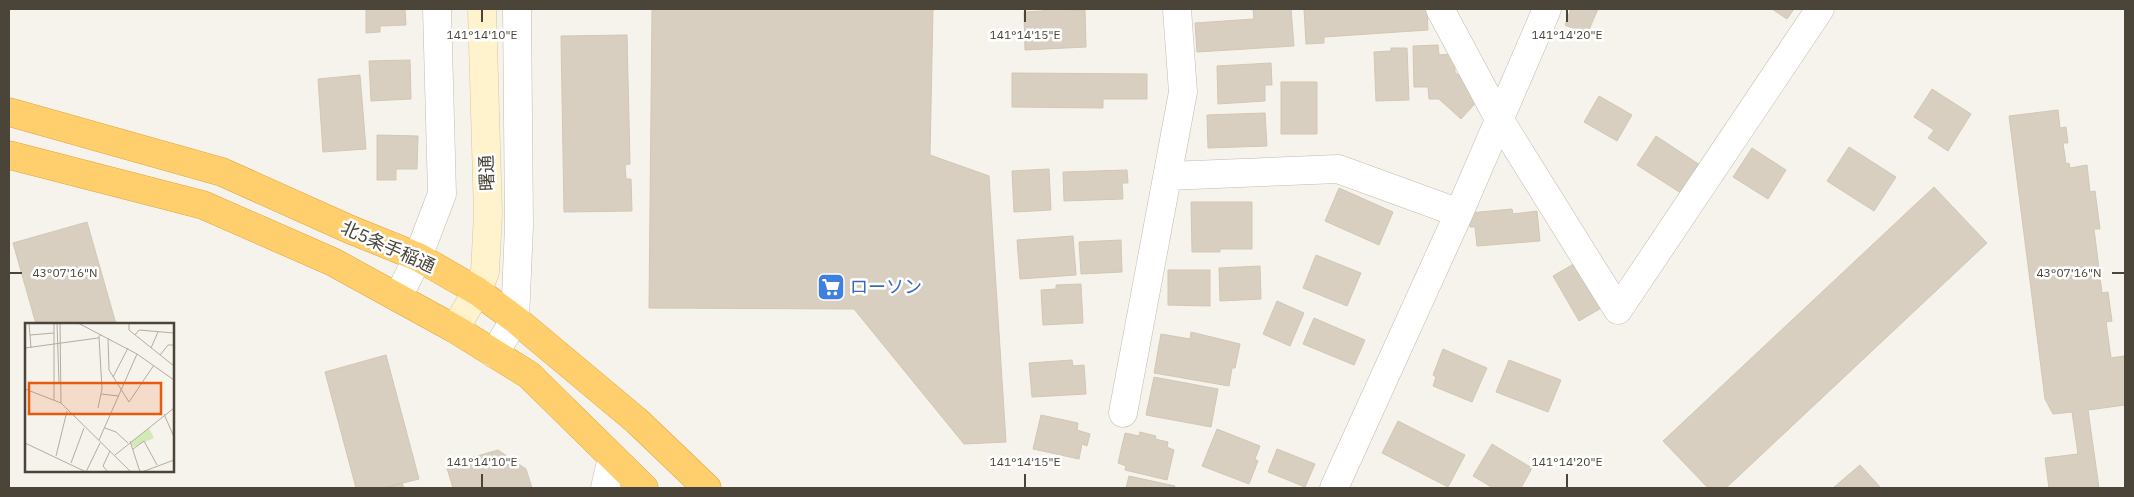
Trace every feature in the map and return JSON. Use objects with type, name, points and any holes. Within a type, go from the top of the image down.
[{"type":"highway","name":"北5条手稲通","points":[[9,112],[222,172],[349,229],[418,257],[477,291],[515,319],[637,421],[708,488]]},
{"type":"highway","name":"北5条手稲通","points":[[9,155],[203,206],[333,262],[455,329],[529,375],[644,488]]},
{"type":"street","points":[[398,297],[418,257],[442,194],[437,9]]},
{"type":"street","name":"曙通","points":[[455,329],[477,291],[485,272],[488,214],[482,9]]},
{"type":"street","points":[[494,354],[515,319],[519,226],[517,9]]},
{"type":"street","points":[[1123,413],[1183,92],[1177,9]]},
{"type":"street","points":[[1440,9],[1499,119],[1618,310],[1820,9]]},
{"type":"street","points":[[1334,488],[1459,213],[1547,9]]},
{"type":"street","points":[[1168,176],[1338,169],[1459,213]]},
{"type":"street","points":[[605,488],[612,458]]},
{"type":"building","points":[[366,9],[405,9],[406,25],[380,26],[380,32],[366,33]]},
{"type":"building","points":[[652,9],[933,9],[930,155],[989,176],[1006,442],[964,444],[854,309],[649,308]]},
{"type":"building","points":[[1044,9],[1085,10],[1086,47],[1025,50],[1024,12],[1044,11]]},
{"type":"building","points":[[1253,9],[1291,9],[1294,46],[1197,52],[1195,23],[1254,19]]},
{"type":"building","points":[[1304,9],[1427,9],[1428,30],[1324,37],[1324,43],[1306,44]]},
{"type":"building","points":[[1571,9],[1598,9],[1587,34],[1565,25]]},
{"type":"building","points":[[1772,9],[1794,9],[1787,19]]},
{"type":"building","points":[[627,35],[630,164],[625,165],[626,179],[631,179],[632,211],[564,212],[561,36]]},
{"type":"building","points":[[1438,45],[1439,55],[1454,54],[1455,72],[1482,96],[1461,119],[1439,99],[1429,99],[1428,87],[1414,87],[1413,46]]},
{"type":"building","points":[[1391,48],[1407,48],[1409,100],[1376,101],[1374,52],[1391,51]]},
{"type":"building","points":[[410,60],[411,99],[371,101],[369,61]]},
{"type":"building","points":[[1271,63],[1272,85],[1265,85],[1265,101],[1218,104],[1217,66]]},
{"type":"building","points":[[1012,73],[1147,74],[1147,99],[1103,99],[1103,108],[1012,107]]},
{"type":"building","points":[[360,75],[366,149],[323,152],[318,79]]},
{"type":"building","points":[[1281,82],[1317,82],[1317,134],[1281,134]]},
{"type":"building","points":[[1932,89],[1971,114],[1948,151],[1928,138],[1934,130],[1914,117]]},
{"type":"building","points":[[1599,96],[1632,115],[1617,141],[1584,122]]},
{"type":"building","points":[[2058,110],[2060,128],[2066,127],[2068,143],[2063,143],[2066,164],[2069,163],[2070,168],[2087,165],[2090,192],[2095,191],[2100,229],[2094,229],[2102,293],[2108,292],[2112,321],[2106,322],[2111,358],[2124,356],[2125,405],[2088,410],[2099,488],[2049,488],[2045,458],[2078,454],[2072,412],[2053,414],[2045,399],[2009,116]]},
{"type":"building","points":[[1265,113],[1267,146],[1208,148],[1207,115]]},
{"type":"building","points":[[377,135],[418,136],[417,169],[396,169],[396,180],[377,180]]},
{"type":"building","points":[[1656,136],[1703,167],[1684,195],[1637,165]]},
{"type":"building","points":[[1849,147],[1896,177],[1874,211],[1827,181]]},
{"type":"building","points":[[1752,148],[1786,170],[1768,199],[1733,177]]},
{"type":"building","points":[[1049,169],[1051,210],[1014,212],[1012,171]]},
{"type":"building","points":[[1127,170],[1128,183],[1122,183],[1123,199],[1064,201],[1063,172]]},
{"type":"building","points":[[1934,187],[1987,243],[1726,488],[1708,488],[1663,441]]},
{"type":"building","points":[[1339,188],[1393,212],[1379,245],[1325,221]]},
{"type":"building","points":[[1191,202],[1252,202],[1252,249],[1220,249],[1220,252],[1192,252]]},
{"type":"building","points":[[1512,209],[1513,214],[1537,211],[1540,241],[1477,246],[1475,227],[1470,227],[1469,213]]},
{"type":"building","points":[[87,222],[116,323],[36,323],[13,243]]},
{"type":"building","points":[[1073,236],[1076,275],[1020,279],[1017,240]]},
{"type":"building","points":[[1121,240],[1122,272],[1081,274],[1079,242]]},
{"type":"building","points":[[1316,255],[1361,273],[1347,306],[1303,288]]},
{"type":"building","points":[[1577,262],[1603,307],[1579,321],[1553,276]]},
{"type":"building","points":[[1260,266],[1261,299],[1220,301],[1219,268]]},
{"type":"building","points":[[1168,270],[1210,270],[1210,306],[1168,305]]},
{"type":"building","points":[[1081,284],[1083,323],[1043,325],[1041,290],[1056,289],[1056,285]]},
{"type":"building","points":[[1277,301],[1304,313],[1290,346],[1263,334]]},
{"type":"building","points":[[1314,318],[1365,340],[1354,365],[1303,344]]},
{"type":"building","points":[[1191,332],[1240,344],[1235,368],[1232,368],[1229,386],[1154,373],[1161,334],[1190,339]]},
{"type":"building","points":[[1443,349],[1487,368],[1472,402],[1433,386],[1436,377],[1433,375]]},
{"type":"building","points":[[386,355],[419,479],[383,488],[356,488],[325,372]]},
{"type":"building","points":[[1072,360],[1073,366],[1084,365],[1086,394],[1032,397],[1029,363]]},
{"type":"building","points":[[1509,360],[1561,380],[1548,412],[1496,392]]},
{"type":"building","points":[[1154,377],[1218,389],[1211,427],[1146,415]]},
{"type":"building","points":[[1041,415],[1078,423],[1077,430],[1090,434],[1087,446],[1082,444],[1079,459],[1033,449]]},
{"type":"building","points":[[1398,421],[1465,455],[1448,487],[1382,453]]},
{"type":"building","points":[[1217,429],[1260,446],[1255,459],[1258,461],[1249,484],[1202,466]]},
{"type":"building","points":[[1140,432],[1156,436],[1155,439],[1168,442],[1167,447],[1174,450],[1167,480],[1125,470],[1126,466],[1118,463],[1125,433],[1139,436]]},
{"type":"building","points":[[1492,444],[1532,468],[1521,488],[1493,488],[1473,476]]},
{"type":"building","points":[[1277,449],[1315,464],[1305,487],[1268,472]]},
{"type":"building","points":[[498,450],[526,469],[532,488],[453,488],[446,465]]},
{"type":"building","points":[[1860,465],[1881,488],[1833,488]]},
{"type":"building","points":[[1129,476],[1175,486],[1174,488],[1126,488]]},
{"type":"building","points":[[402,483],[404,488],[383,488]]},
{"type":"place","name":"ローソン","points":[[831,287]]}]
